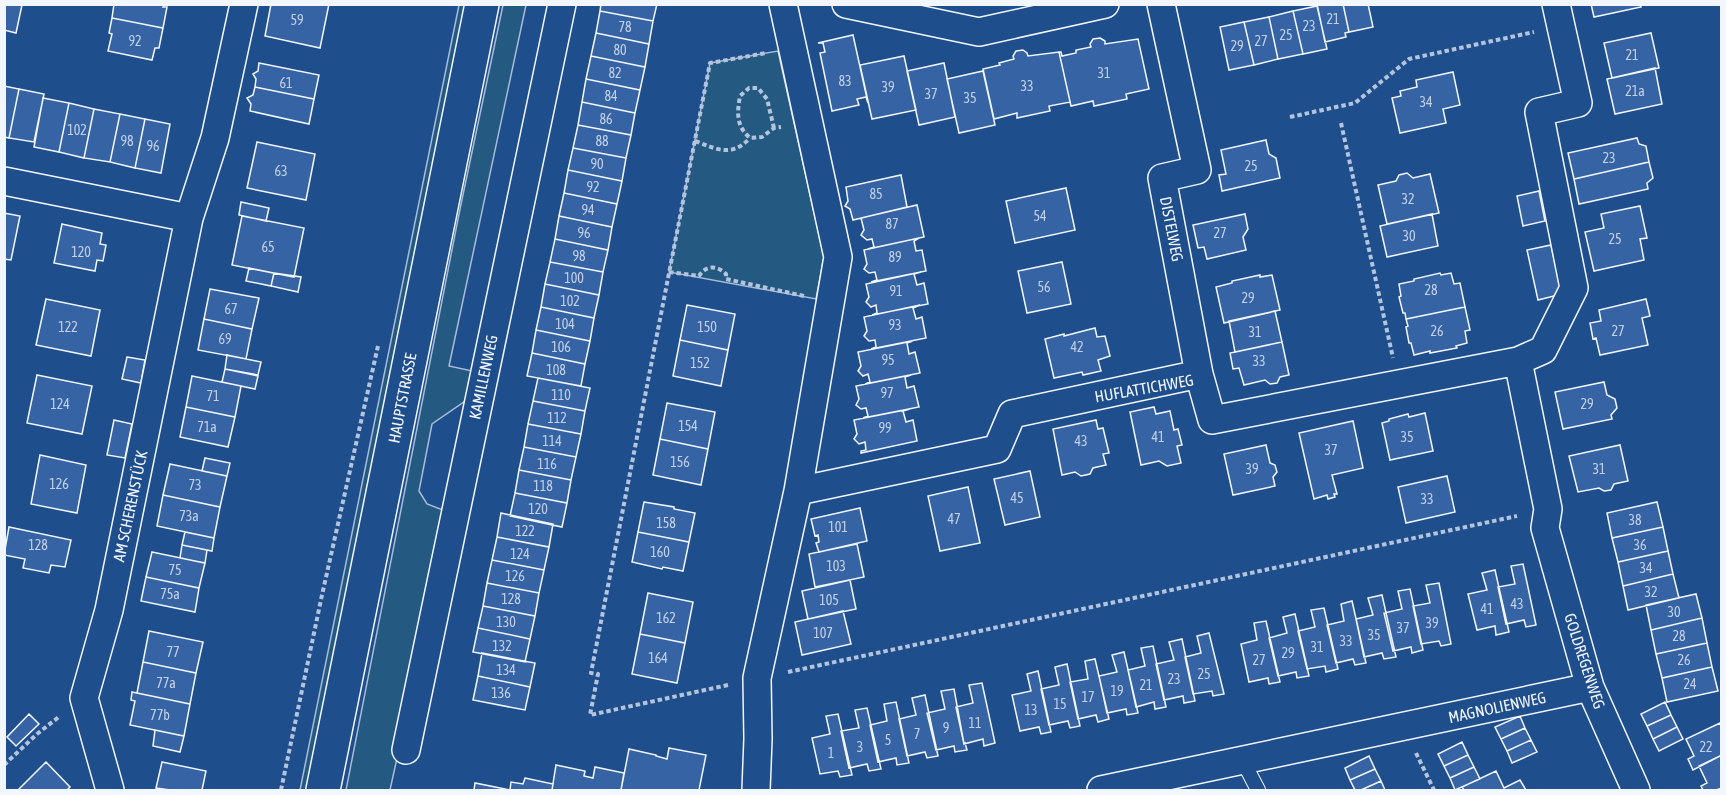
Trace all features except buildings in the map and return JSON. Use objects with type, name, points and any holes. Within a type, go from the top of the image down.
[{"type":"main road","name":"HAUPTSTRASSE","points":[[323,790],[482,4]]},
{"type":"street","name":"AM SCHERENSTÜCK","points":[[84,698],[109,610],[189,218],[215,138],[244,4]]},
{"type":"street","name":"KAMILLENWEG","points":[[406,750],[561,4]]},
{"type":"street","points":[[846,4],[979,32],[1105,4]]},
{"type":"street","name":"DISTELWEG","points":[[1161,4],[1197,170],[1162,178],[1199,374]]},
{"type":"street","points":[[756,790],[757,678],[798,491],[838,257],[792,48],[790,5]]},
{"type":"street","name":"HUFLATTICHWEG","points":[[798,491],[997,449],[1012,414],[1199,374],[1212,420],[1518,361],[1543,350],[1574,288],[1539,112],[1578,103],[1559,15]]},
{"type":"street","points":[[4,180],[189,218]]},
{"type":"street","points":[[1518,361],[1546,519]]},
{"type":"street","name":"GOLDREGENWEG","points":[[1546,519],[1590,687],[1636,790]]},
{"type":"street","name":"MAGNOLIENWEG","points":[[1101,790],[1590,687]]},
{"type":"street","points":[[84,698],[110,790]]},
{"type":"lane","points":[[1243,761],[1258,790]]},
{"type":"path","points":[[1290,117],[1355,103],[1409,59],[1559,15]]},
{"type":"path","points":[[792,48],[710,63],[591,673],[598,674],[590,715],[757,678],[1546,519]]},
{"type":"path","points":[[750,138],[742,131],[738,111],[740,96],[749,88],[758,88],[767,99],[774,128]]},
{"type":"path","points":[[695,141],[724,151],[741,147],[750,138],[762,137],[774,128],[808,122]]},
{"type":"path","points":[[1341,123],[1399,385]]},
{"type":"path","points":[[669,272],[699,276],[708,267],[717,267],[726,274],[726,279],[831,302]]},
{"type":"path","points":[[281,790],[378,343]]},
{"type":"path","points":[[4,765],[37,734],[84,698]]},
{"type":"path","points":[[1404,727],[1434,790]]},
{"type":"shaded area","points":[[459,5],[469,5],[308,790],[300,790]]},
{"type":"shaded area","points":[[503,5],[526,5],[449,366],[477,372],[471,397],[432,424],[419,491],[427,504],[451,513],[390,790],[346,790],[460,209]]},
{"type":"shaded area","points":[[778,51],[824,257],[816,299],[669,272],[710,63]]}]
